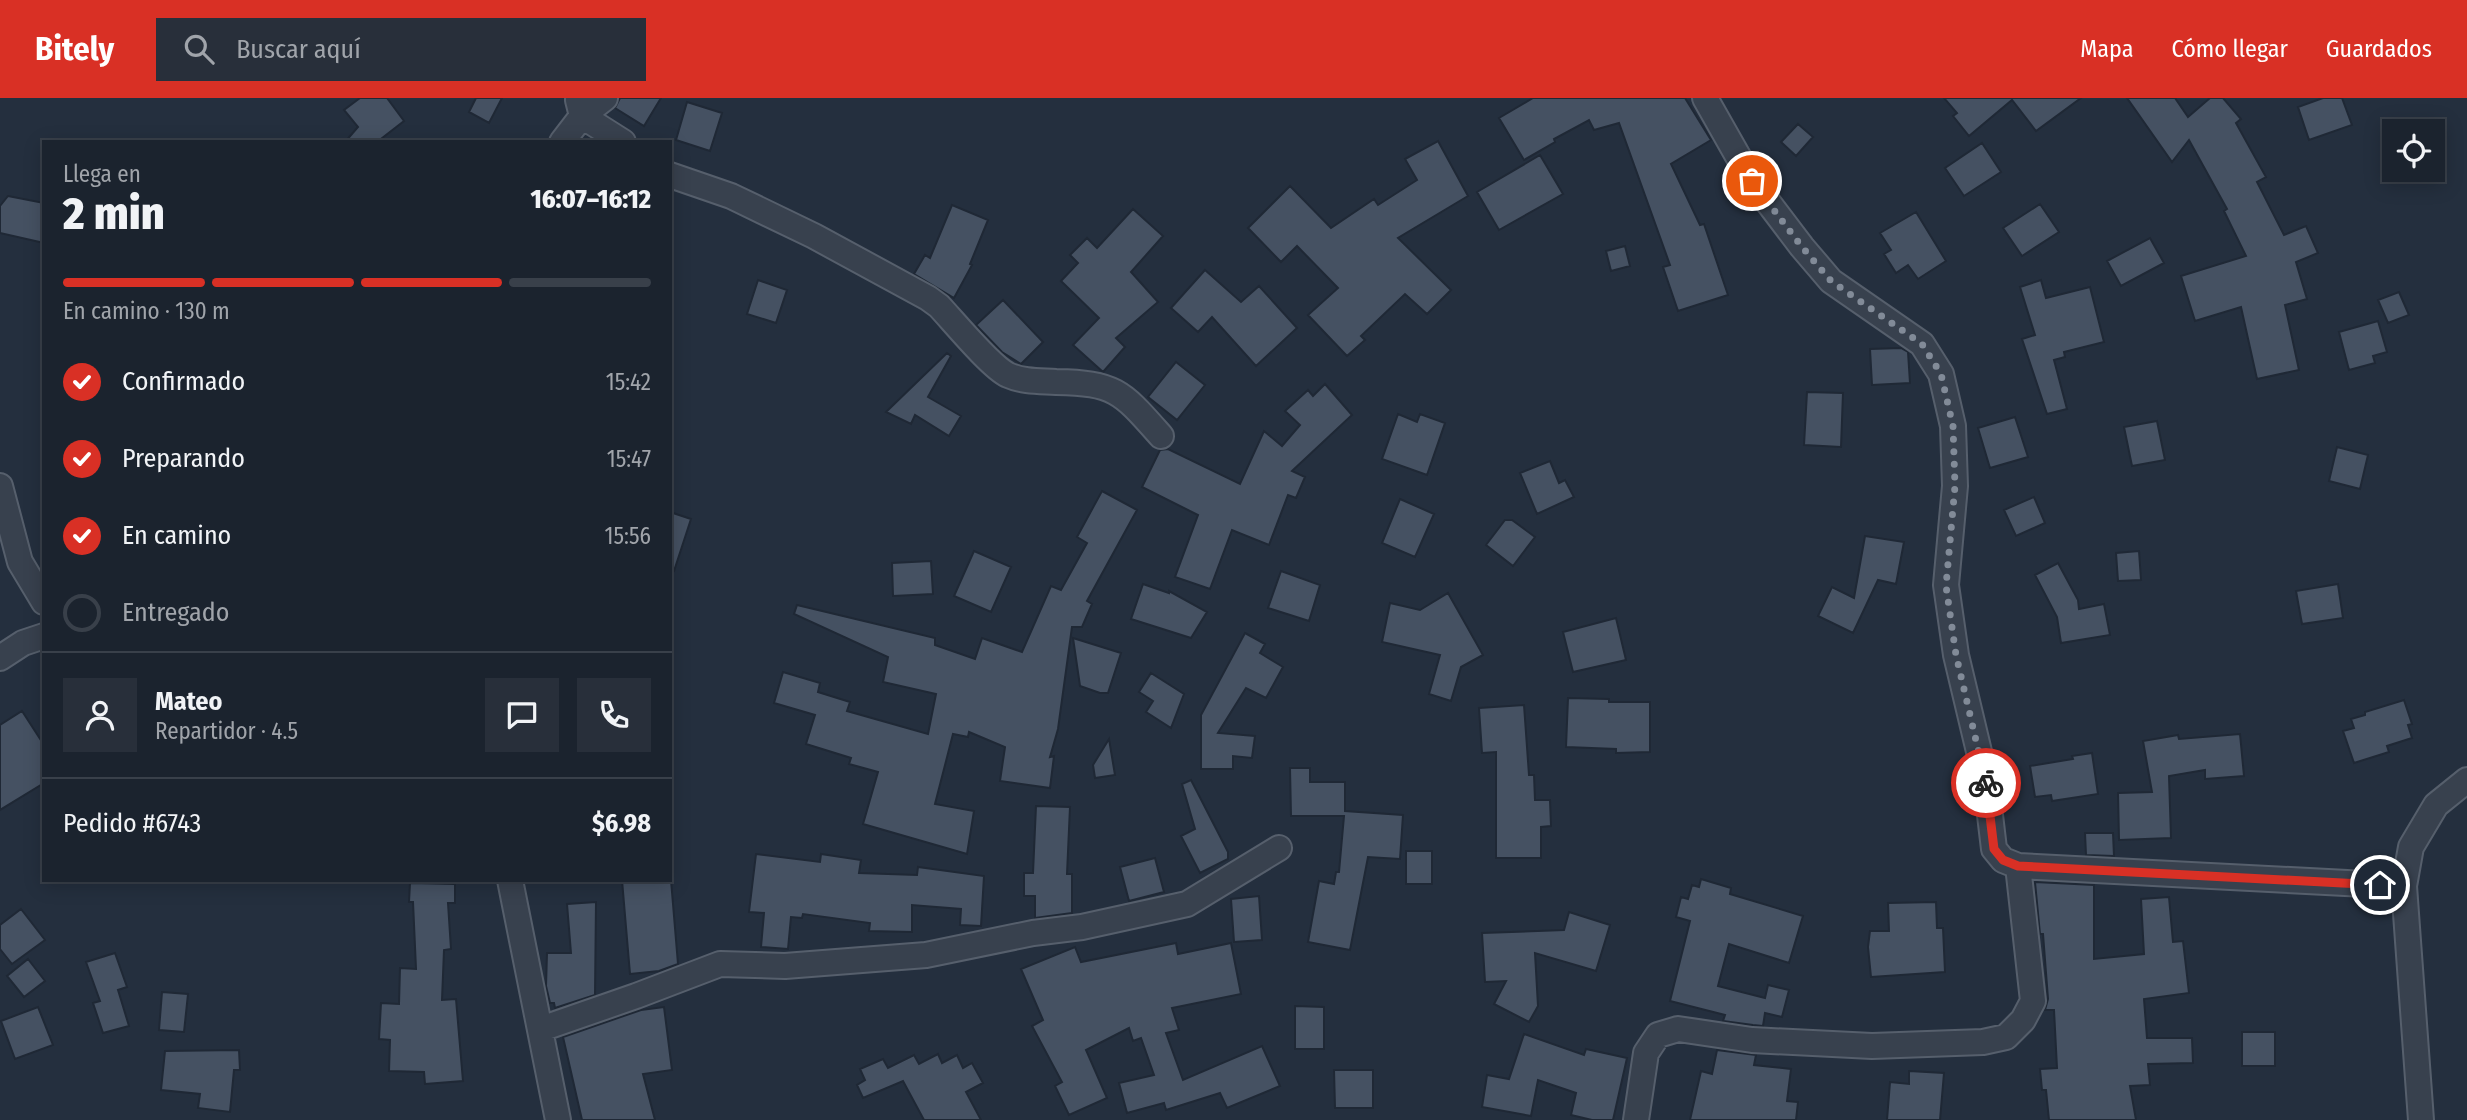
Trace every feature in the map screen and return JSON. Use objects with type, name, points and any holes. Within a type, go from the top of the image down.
[{"type":"street","points":[[563,140],[580,107],[605,98]]},
{"type":"street","points":[[1705,98],[1752,181],[1831,281],[1922,344],[1941,374],[1953,426],[1955,486],[1946,586],[1956,655],[1986,781],[1994,849],[2003,860],[2018,866],[2404,886]]},
{"type":"street","points":[[580,107],[621,140]]},
{"type":"street","points":[[672,176],[731,196],[814,236],[928,298],[939,306],[1004,374],[1023,381],[1086,383],[1116,391],[1134,405],[1161,436]]},
{"type":"street","points":[[0,486],[20,562],[42,599]]},
{"type":"street","points":[[0,658],[23,643],[42,637]]},
{"type":"street","points":[[2421,1120],[2404,886],[2411,847],[2417,836],[2436,805],[2467,780]]},
{"type":"street","points":[[541,1028],[720,964],[785,966],[926,955],[1033,933],[1082,927],[1187,904],[1279,848]]},
{"type":"street","points":[[1636,1120],[1646,1053],[1658,1035],[1678,1029],[1752,1040],[1872,1046],[1983,1042],[2006,1037],[2024,1020],[2033,1001],[2018,866]]},
{"type":"street","points":[[510,882],[558,1120]]},
{"type":"building","points":[[360,98],[387,98],[404,121],[380,140],[347,140],[358,127],[344,110]]},
{"type":"building","points":[[476,98],[502,98],[489,123],[469,112]]},
{"type":"building","points":[[620,98],[661,98],[644,126],[615,108]]},
{"type":"building","points":[[1533,98],[1685,98],[1711,140],[1671,164],[1700,225],[1704,224],[1728,295],[1678,311],[1663,267],[1670,265],[1619,123],[1594,130],[1589,120],[1554,139],[1555,142],[1524,160],[1499,118]]},
{"type":"building","points":[[1944,98],[2081,98],[2036,131],[2012,100],[1969,136],[1953,116],[1957,113]]},
{"type":"building","points":[[2127,98],[2175,98],[2188,117],[2210,98],[2223,98],[2241,119],[2236,123],[2266,177],[2257,182],[2284,235],[2306,226],[2318,253],[2296,262],[2307,299],[2285,305],[2299,370],[2257,379],[2241,307],[2195,321],[2181,276],[2246,256],[2224,211],[2227,209],[2189,140],[2172,162]]},
{"type":"building","points":[[2323,98],[2342,98],[2352,125],[2309,140],[2298,107]]},
{"type":"building","points":[[687,102],[722,113],[710,151],[676,140]]},
{"type":"building","points":[[1798,124],[1813,137],[1796,156],[1781,142]]},
{"type":"building","points":[[1438,141],[1468,196],[1398,238],[1451,290],[1427,314],[1405,294],[1361,336],[1365,340],[1347,356],[1308,315],[1338,288],[1297,246],[1281,262],[1248,228],[1290,186],[1331,228],[1374,199],[1378,205],[1417,180],[1405,159]]},
{"type":"building","points":[[1982,143],[2001,172],[1964,196],[1945,168]]},
{"type":"building","points":[[1540,155],[1563,194],[1499,230],[1477,192]]},
{"type":"building","points":[[8,196],[42,203],[42,243],[0,233],[0,206]]},
{"type":"building","points":[[2040,204],[2059,232],[2022,256],[2003,228]]},
{"type":"building","points":[[952,205],[988,220],[970,264],[972,265],[954,298],[914,274],[925,255],[930,258]]},
{"type":"building","points":[[1133,209],[1163,236],[1131,272],[1158,302],[1116,338],[1125,347],[1103,372],[1073,345],[1099,318],[1061,281],[1078,263],[1070,255],[1087,238],[1097,248]]},
{"type":"building","points":[[1916,212],[1946,261],[1918,279],[1908,265],[1896,273],[1884,254],[1891,250],[1880,233]]},
{"type":"building","points":[[2150,238],[2164,263],[2121,286],[2107,261]]},
{"type":"building","points":[[1625,246],[1630,266],[1611,271],[1606,251]]},
{"type":"building","points":[[1205,270],[1241,302],[1259,286],[1297,328],[1256,366],[1212,317],[1198,332],[1171,308]]},
{"type":"building","points":[[758,280],[787,290],[776,323],[747,314]]},
{"type":"building","points":[[2041,280],[2046,298],[2090,287],[2104,342],[2064,352],[2065,357],[2054,360],[2067,409],[2047,414],[2022,339],[2035,335],[2020,287]]},
{"type":"building","points":[[2399,292],[2409,315],[2388,323],[2378,300]]},
{"type":"building","points":[[1003,300],[1043,342],[1021,364],[1002,352],[976,325]]},
{"type":"building","points":[[2378,321],[2387,352],[2373,356],[2375,363],[2349,370],[2339,332]]},
{"type":"building","points":[[1901,348],[1908,352],[1910,383],[1872,385],[1870,349]]},
{"type":"building","points":[[947,353],[951,356],[928,397],[961,416],[949,436],[915,415],[911,424],[886,412]]},
{"type":"building","points":[[1176,362],[1205,385],[1177,420],[1148,397]]},
{"type":"building","points":[[1325,384],[1352,415],[1292,471],[1305,477],[1296,498],[1288,495],[1269,545],[1232,530],[1210,589],[1175,577],[1198,515],[1142,487],[1160,450],[1168,449],[1240,484],[1264,431],[1282,446],[1300,425],[1285,411],[1308,390],[1313,396]]},
{"type":"building","points":[[1807,392],[1843,393],[1841,447],[1804,445]]},
{"type":"building","points":[[1398,414],[1417,422],[1420,414],[1445,423],[1427,475],[1382,459]]},
{"type":"building","points":[[2015,417],[2028,457],[1990,468],[1978,428]]},
{"type":"building","points":[[2157,421],[2165,460],[2132,466],[2124,427]]},
{"type":"building","points":[[2337,447],[2368,455],[2360,489],[2329,481]]},
{"type":"building","points":[[1550,461],[1559,483],[1565,480],[1574,497],[1537,514],[1520,473]]},
{"type":"building","points":[[1102,491],[1137,510],[1087,601],[1092,604],[1082,627],[1072,627],[1058,729],[1050,757],[1054,756],[1050,788],[1000,781],[1005,747],[969,732],[968,737],[953,734],[935,804],[974,811],[967,854],[863,824],[878,772],[849,764],[851,758],[806,744],[815,715],[774,703],[783,672],[820,683],[818,692],[850,702],[847,711],[928,734],[936,694],[883,682],[888,657],[794,614],[797,605],[935,638],[935,645],[975,659],[982,638],[1022,652],[1051,586],[1061,590],[1087,543],[1077,537]]},
{"type":"building","points":[[2034,497],[2045,523],[2016,536],[2004,510]]},
{"type":"building","points":[[1400,499],[1434,514],[1415,557],[1382,543]]},
{"type":"building","points":[[672,513],[691,519],[672,570]]},
{"type":"building","points":[[1505,520],[1512,520],[1535,537],[1513,566],[1486,545]]},
{"type":"building","points":[[1865,536],[1904,542],[1896,584],[1878,580],[1853,633],[1818,616],[1832,587],[1854,598]]},
{"type":"building","points":[[974,551],[1011,567],[991,612],[954,596]]},
{"type":"building","points":[[2139,551],[2141,580],[2118,581],[2116,553]]},
{"type":"building","points":[[931,561],[933,594],[893,596],[892,563]]},
{"type":"building","points":[[2058,563],[2078,600],[2079,609],[2104,604],[2110,635],[2061,643],[2057,617],[2035,575]]},
{"type":"building","points":[[1281,571],[1320,585],[1309,621],[1268,608]]},
{"type":"building","points":[[1143,584],[1169,591],[1207,612],[1191,638],[1131,619]]},
{"type":"building","points":[[2338,584],[2343,618],[2302,624],[2296,591]]},
{"type":"building","points":[[1448,593],[1483,655],[1461,667],[1451,701],[1429,694],[1440,655],[1382,642],[1390,603],[1420,610]]},
{"type":"building","points":[[1616,618],[1626,660],[1573,672],[1563,632]]},
{"type":"building","points":[[1245,633],[1265,644],[1260,653],[1283,667],[1266,698],[1246,688],[1218,733],[1255,736],[1252,758],[1233,756],[1233,769],[1201,769],[1201,715]]},
{"type":"building","points":[[1073,638],[1121,653],[1108,693],[1080,686]]},
{"type":"building","points":[[1151,673],[1184,694],[1171,728],[1146,712],[1153,701],[1139,692]]},
{"type":"building","points":[[1568,698],[1650,702],[1650,752],[1616,753],[1616,749],[1566,747]]},
{"type":"building","points":[[2404,700],[2412,724],[2408,725],[2412,738],[2387,746],[2389,752],[2354,763],[2343,731],[2354,728],[2351,719]]},
{"type":"building","points":[[1524,705],[1529,775],[1534,775],[1535,800],[1550,800],[1551,826],[1541,827],[1541,858],[1496,858],[1496,752],[1482,753],[1479,708]]},
{"type":"building","points":[[22,711],[42,742],[42,784],[0,810],[0,725]]},
{"type":"building","points":[[2240,734],[2244,776],[2205,779],[2205,770],[2169,776],[2171,838],[2119,840],[2118,793],[2152,792],[2143,741],[2178,735],[2179,739]]},
{"type":"building","points":[[1109,739],[1115,775],[1095,778],[1093,765]]},
{"type":"building","points":[[2092,753],[2098,794],[2052,801],[2051,795],[2035,797],[2030,766]]},
{"type":"building","points":[[1290,768],[1310,768],[1310,782],[1345,782],[1345,811],[1403,815],[1400,859],[1368,857],[1350,950],[1308,942],[1319,881],[1334,884],[1336,872],[1339,872],[1344,816],[1291,816]]},
{"type":"building","points":[[1191,780],[1228,852],[1228,859],[1200,873],[1181,836],[1195,829],[1182,784]]},
{"type":"building","points":[[1036,806],[1070,807],[1067,874],[1072,874],[1072,913],[1035,918],[1035,896],[1024,896],[1024,873],[1033,873]]},
{"type":"building","points":[[2085,833],[2113,833],[2114,856],[2086,855]]},
{"type":"building","points":[[1406,851],[1432,851],[1432,884],[1406,884]]},
{"type":"building","points":[[756,854],[820,862],[821,854],[861,860],[859,873],[917,875],[918,867],[984,876],[981,926],[960,925],[961,909],[912,905],[912,932],[869,931],[870,923],[803,914],[802,918],[791,917],[788,949],[761,947],[764,913],[749,912]]},
{"type":"building","points":[[1155,858],[1164,892],[1129,901],[1120,867]]},
{"type":"building","points":[[1701,879],[1731,888],[1730,894],[1803,916],[1789,963],[1729,944],[1718,986],[1765,998],[1768,985],[1789,990],[1782,1017],[1765,1013],[1763,1026],[1723,1021],[1725,1015],[1670,1001],[1690,921],[1676,917],[1681,897],[1688,899],[1692,885],[1699,887]]},
{"type":"building","points":[[622,882],[671,882],[678,964],[659,971],[630,974]]},
{"type":"building","points":[[2035,882],[2094,885],[2094,959],[2144,954],[2141,899],[2169,897],[2173,942],[2183,941],[2189,993],[2144,999],[2147,1038],[2192,1038],[2193,1063],[2148,1064],[2150,1085],[2130,1086],[2136,1120],[2049,1120],[2046,1090],[2042,1090],[2040,1069],[2057,1068],[2054,1010],[2045,1010],[2048,999],[2043,934],[2040,934]]},
{"type":"building","points":[[410,883],[455,884],[455,903],[448,903],[451,949],[444,950],[442,1000],[456,999],[463,1081],[425,1084],[424,1072],[389,1071],[390,1040],[379,1039],[381,1003],[399,1004],[400,968],[416,969],[413,902],[409,902]]},
{"type":"building","points":[[1259,896],[1262,940],[1234,942],[1231,899]]},
{"type":"building","points":[[596,902],[595,995],[555,1008],[554,1003],[550,1003],[546,986],[547,953],[571,953],[567,904]]},
{"type":"building","points":[[1936,902],[1937,928],[1943,928],[1945,972],[1871,977],[1868,947],[1870,931],[1889,931],[1888,903]]},
{"type":"building","points":[[21,909],[45,940],[12,964],[0,949],[0,925]]},
{"type":"building","points":[[1569,912],[1610,925],[1596,971],[1535,953],[1538,1006],[1529,1022],[1494,1004],[1506,981],[1485,982],[1482,933],[1564,930]]},
{"type":"building","points":[[1176,943],[1178,954],[1231,943],[1241,994],[1172,1008],[1179,1030],[1166,1033],[1183,1080],[1262,1046],[1280,1086],[1227,1108],[1220,1093],[1166,1110],[1164,1103],[1127,1113],[1119,1083],[1154,1075],[1141,1038],[1133,1041],[1129,1028],[1086,1050],[1107,1098],[1069,1115],[1055,1086],[1062,1082],[1032,1026],[1043,1020],[1021,969],[1075,947],[1081,962]]},
{"type":"building","points":[[115,953],[127,987],[118,990],[129,1026],[103,1033],[93,1003],[100,1001],[86,962]]},
{"type":"building","points":[[28,959],[45,981],[24,997],[7,976]]},
{"type":"building","points":[[162,992],[188,994],[184,1032],[159,1030]]},
{"type":"building","points":[[1295,1006],[1324,1007],[1324,1049],[1295,1049]]},
{"type":"building","points":[[38,1007],[53,1045],[15,1059],[1,1021]]},
{"type":"building","points":[[664,1007],[672,1070],[643,1074],[655,1120],[582,1120],[563,1037],[641,1010]]},
{"type":"building","points":[[2242,1032],[2275,1032],[2275,1066],[2242,1066]]},
{"type":"building","points":[[1524,1034],[1584,1055],[1586,1049],[1627,1058],[1613,1120],[1592,1120],[1571,1115],[1576,1093],[1538,1080],[1531,1116],[1482,1107],[1487,1075],[1509,1079]]},
{"type":"building","points":[[239,1050],[240,1070],[234,1070],[230,1112],[198,1108],[200,1094],[161,1090],[165,1051]]},
{"type":"building","points":[[1717,1050],[1756,1055],[1754,1065],[1791,1069],[1787,1101],[1798,1102],[1796,1120],[1690,1120],[1701,1071],[1712,1074]]},
{"type":"building","points":[[938,1054],[942,1063],[957,1055],[963,1068],[972,1063],[983,1083],[966,1092],[981,1120],[924,1120],[903,1081],[863,1098],[857,1085],[865,1080],[860,1069],[883,1059],[888,1068],[914,1055],[919,1064]]},
{"type":"building","points":[[1334,1070],[1373,1070],[1373,1108],[1335,1108]]},
{"type":"building","points":[[1909,1071],[1944,1073],[1940,1120],[1887,1120],[1890,1082],[1909,1084]]},
{"type":"way so far","points":[[1752,181],[1831,281],[1922,344],[1941,374],[1953,426],[1955,486],[1946,586],[1956,655],[1986,783]]},
{"type":"route","points":[[1986,783],[1994,849],[2003,860],[2018,866],[2380,885]]}]
